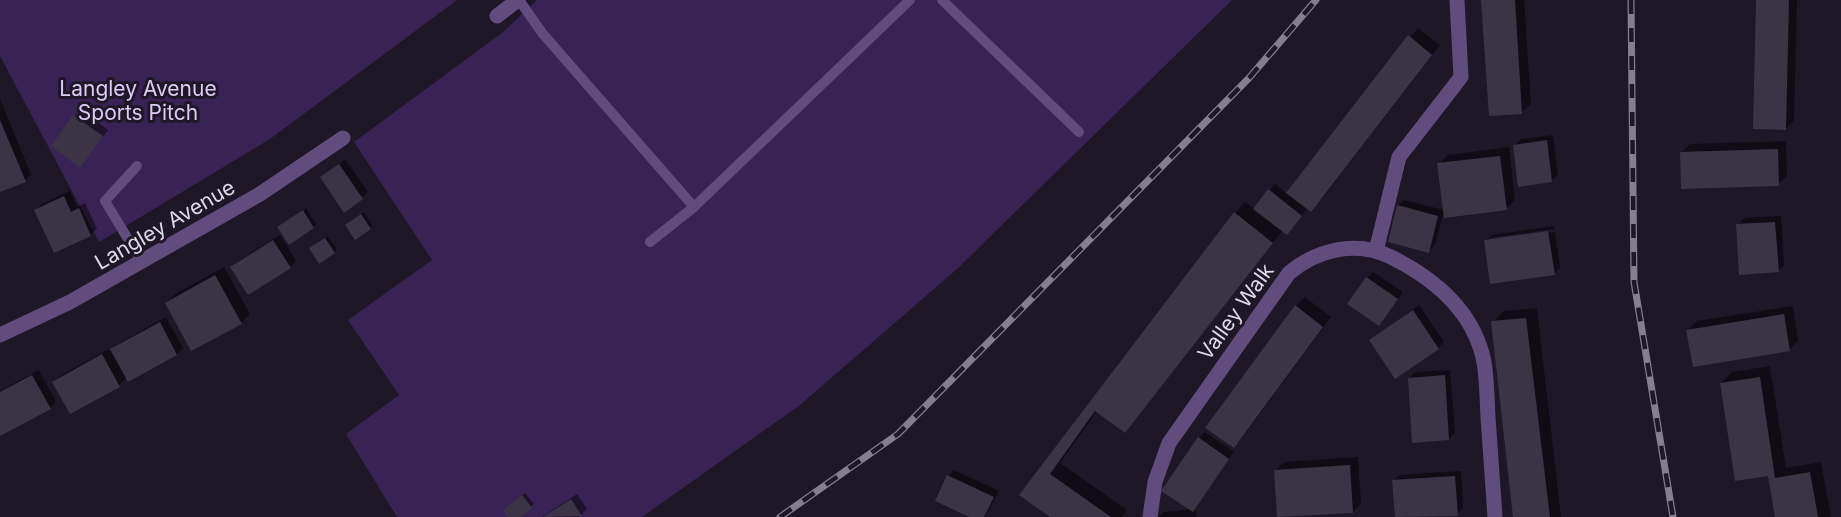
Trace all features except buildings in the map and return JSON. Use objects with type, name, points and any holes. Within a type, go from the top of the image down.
[{"type":"street","points":[[497,16],[519,0]]},
{"type":"street","points":[[1376,251],[1399,157],[1461,77],[1457,0]]},
{"type":"street","name":"Langley Avenue","points":[[0,335],[70,302],[142,262],[260,194],[343,138]]},
{"type":"street","name":"Valley Walk","points":[[1150,517],[1155,482],[1169,443],[1289,273],[1306,260],[1332,250],[1361,248],[1376,251],[1403,263],[1432,281],[1454,301],[1474,332],[1484,364],[1495,517]]},
{"type":"lane","points":[[519,0],[543,34],[694,207]]},
{"type":"lane","points":[[650,242],[694,207],[910,0]]},
{"type":"lane","points":[[942,0],[1079,132]]},
{"type":"lane","points":[[137,166],[105,201],[142,262]]},
{"type":"green space","name":"Langley Avenue Sports Pitch","points":[[0,0],[457,0],[270,139],[99,242],[0,56]]},
{"type":"green space","points":[[537,0],[1232,0],[957,269],[800,405],[642,517],[397,517],[346,434],[399,395],[348,320],[432,260],[354,142],[503,32]]},
{"type":"railway","points":[[780,517],[898,434],[1249,78],[1316,0]]},
{"type":"railway","points":[[1631,0],[1634,282],[1673,517]]}]
